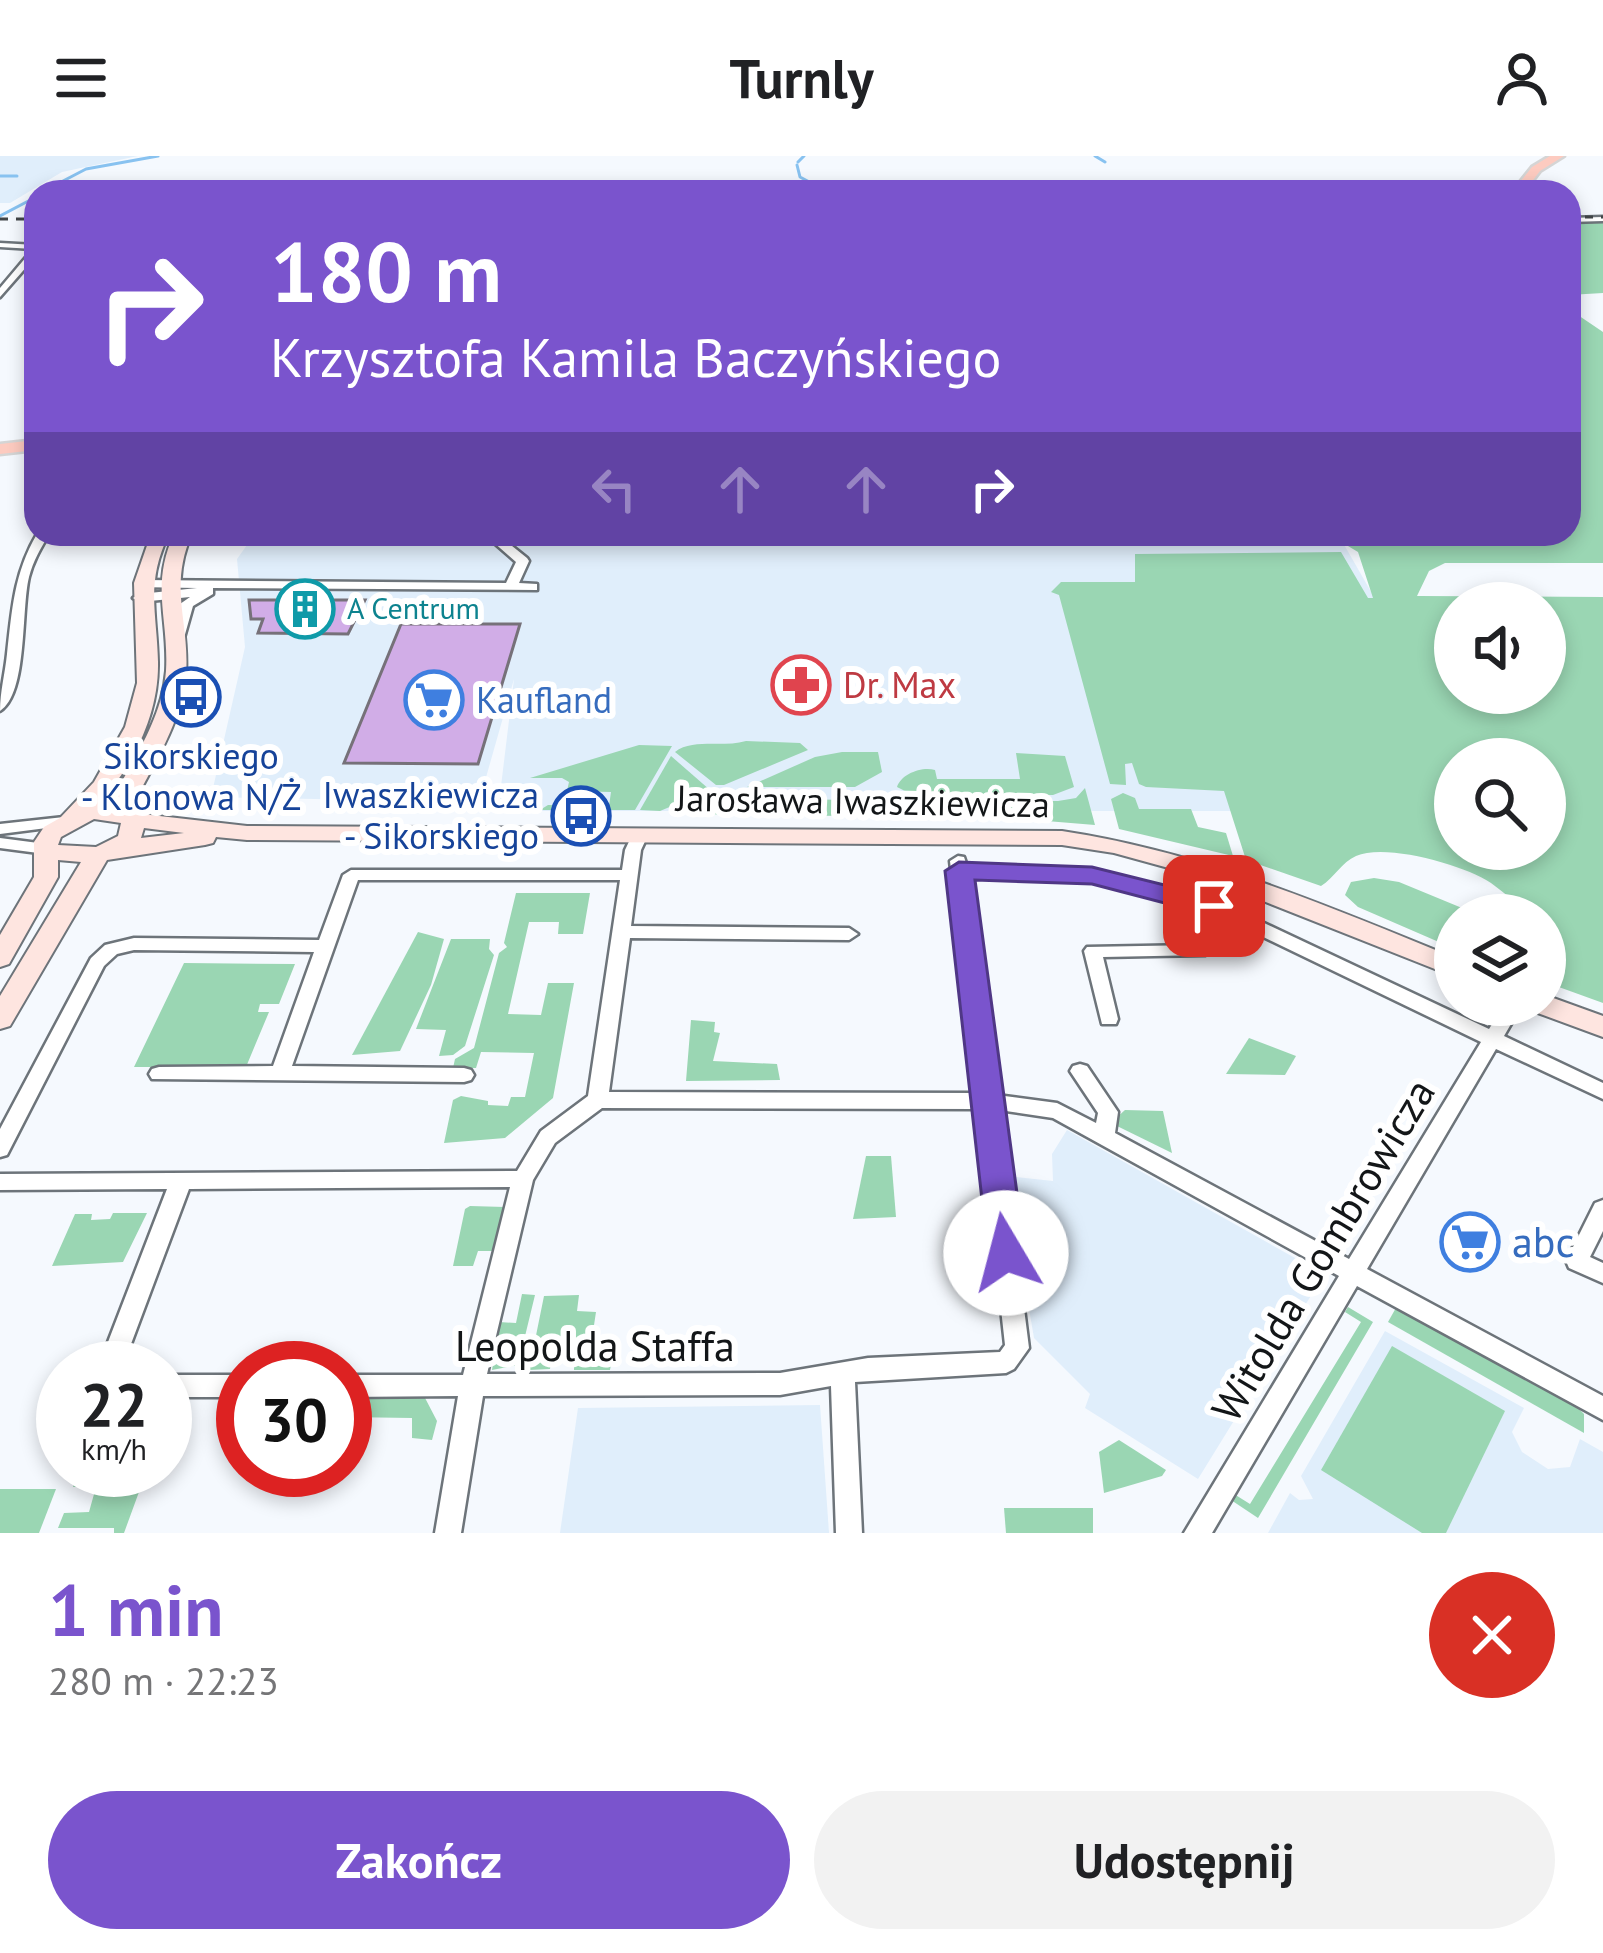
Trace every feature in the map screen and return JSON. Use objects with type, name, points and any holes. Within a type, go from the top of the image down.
[{"type":"main road","points":[[1528,180],[1558,156]]},
{"type":"street","points":[[0,294],[24,264]]},
{"type":"street","points":[[0,707],[14,666],[20,577],[37,546]]},
{"type":"street","points":[[0,958],[46,878],[48,837],[100,790],[140,712],[149,670],[140,591],[156,546]]},
{"type":"street","points":[[0,1019],[67,901],[105,852],[128,837],[132,818],[124,800],[172,698],[175,646],[166,589],[179,546]]},
{"type":"street","points":[[505,546],[523,561],[512,587]]},
{"type":"street","points":[[140,591],[268,585],[532,587]]},
{"type":"street","points":[[166,589],[209,591],[268,585]]},
{"type":"street","points":[[175,646],[187,604],[209,591]]},
{"type":"street","name":"Jarosława Iwaszkiewicza","points":[[68,820],[110,811],[247,833]]},
{"type":"street","points":[[0,830],[68,820]]},
{"type":"street","name":"Jarosława Iwaszkiewicza","points":[[46,849],[105,852],[247,833],[1045,837],[1130,848],[1229,875],[1434,959]]},
{"type":"street","points":[[598,1100],[629,875],[640,835]]},
{"type":"street","points":[[0,843],[46,849]]},
{"type":"street","points":[[67,901],[116,863],[163,843]]},
{"type":"street","points":[[986,1101],[959,866],[1092,875],[1214,906],[1603,1092]]},
{"type":"street","points":[[280,1073],[351,875],[629,875]]},
{"type":"street","points":[[1109,1019],[1093,951],[1199,951],[1210,943],[1214,906],[1229,875]]},
{"type":"street","points":[[622,932],[849,934]]},
{"type":"street","points":[[0,1149],[97,962],[111,950],[134,944],[326,946]]},
{"type":"street","points":[[1566,1013],[1603,1027]]},
{"type":"street","name":"Witolda Gombrowicza","points":[[1197,1533],[1503,1026]]},
{"type":"street","points":[[1080,1071],[1108,1112],[1104,1137]]},
{"type":"street","points":[[159,1074],[456,1075]]},
{"type":"street","points":[[448,1533],[472,1387],[523,1180],[548,1137],[598,1100],[986,1101],[1057,1111],[1603,1409]]},
{"type":"street","name":"Leopolda Staffa","points":[[372,1386],[780,1384],[843,1372],[1006,1362],[1017,1348],[1017,1332],[986,1101]]},
{"type":"street","points":[[120,1341],[181,1180]]},
{"type":"street","points":[[0,1181],[523,1180]]},
{"type":"street","points":[[1603,1209],[1577,1261],[1603,1274]]},
{"type":"street","points":[[843,1372],[849,1533]]},
{"type":"shaded area","points":[[0,156],[138,156],[62,172],[49,180],[24,180],[24,195],[0,203]]},
{"type":"shaded area","points":[[246,546],[1345,546],[1394,632],[1445,738],[1434,738],[1434,811],[498,811],[514,679],[477,809],[361,810],[363,800],[211,797],[245,647],[237,559]]},
{"type":"shaded area","points":[[1067,1130],[1304,1263],[1320,1281],[1198,1479],[1085,1408],[1090,1394],[1034,1338],[1022,1268],[1044,1244],[1017,1219],[1015,1177],[1053,1181],[1052,1154]]},
{"type":"shaded area","points":[[1385,1331],[1524,1408],[1512,1432],[1522,1452],[1548,1469],[1570,1467],[1580,1439],[1603,1452],[1603,1533],[1268,1533],[1290,1493],[1299,1500],[1313,1499],[1301,1476]]},
{"type":"shaded area","points":[[820,1405],[829,1533],[560,1533],[578,1408]]},
{"type":"green space","points":[[1581,222],[1603,222],[1603,293],[1581,294]]},
{"type":"green space","points":[[1581,317],[1603,332],[1603,563],[1445,563],[1429,571],[1417,596],[1434,596],[1434,714],[1566,714],[1566,597],[1603,597],[1603,1003],[1566,990],[1566,894],[1506,894],[1463,870],[1566,870],[1566,738],[1434,738],[1434,860],[1369,853],[1351,859],[1321,886],[1246,860],[1224,791],[1146,787],[1139,784],[1132,763],[1125,764],[1126,785],[1110,784],[1059,595],[1051,592],[1061,582],[1135,582],[1135,554],[1341,552],[1368,598],[1373,598],[1358,552],[1348,546],[1581,546]]},
{"type":"green space","points":[[800,743],[808,750],[724,785],[716,785],[675,752],[690,745]]},
{"type":"green space","points":[[639,745],[672,746],[635,810],[540,810],[548,805],[609,806],[611,792],[567,791],[569,782],[562,778],[530,778]]},
{"type":"green space","points":[[878,752],[882,772],[855,787],[747,787],[815,757]]},
{"type":"green space","points":[[1016,753],[1065,756],[1074,787],[1053,795],[911,794],[897,787],[907,775],[924,769],[935,770],[937,779],[1020,779]]},
{"type":"green space","points":[[671,756],[710,790],[660,811],[640,810]]},
{"type":"green space","points":[[1085,788],[1095,825],[1011,818],[687,814],[737,799],[1058,801],[1076,798]]},
{"type":"green space","points":[[1123,793],[1135,798],[1139,809],[1191,809],[1198,827],[1226,833],[1233,856],[1119,829],[1111,799]]},
{"type":"green space","points":[[1374,878],[1399,882],[1434,896],[1434,940],[1358,907],[1345,895],[1351,882]]},
{"type":"green space","points":[[516,893],[590,893],[583,934],[558,934],[559,922],[529,922],[508,1014],[541,1015],[548,983],[574,983],[553,1098],[505,1138],[444,1143],[453,1100],[461,1096],[508,1106],[511,1097],[525,1097],[534,1053],[481,1052],[476,1068],[453,1068],[455,1059],[474,1048],[499,953],[507,947],[504,943]]},
{"type":"green space","points":[[418,932],[444,939],[431,985],[400,1051],[352,1055]]},
{"type":"green space","points":[[451,939],[490,939],[494,955],[465,1046],[453,1055],[439,1056],[446,1030],[416,1029]]},
{"type":"green space","points":[[184,963],[295,964],[279,1004],[260,1004],[258,1012],[269,1012],[246,1067],[134,1067]]},
{"type":"green space","points":[[691,1020],[715,1022],[714,1032],[720,1033],[713,1061],[777,1064],[780,1080],[686,1081]]},
{"type":"green space","points":[[1249,1038],[1296,1056],[1285,1075],[1226,1074]]},
{"type":"green space","points":[[1125,1110],[1163,1111],[1172,1153],[1117,1126],[1115,1119]]},
{"type":"green space","points":[[866,1156],[891,1156],[896,1217],[853,1219]]},
{"type":"green space","points":[[505,1207],[495,1251],[478,1251],[473,1266],[453,1266],[465,1209]]},
{"type":"green space","points":[[113,1213],[147,1213],[123,1262],[52,1266],[75,1214],[92,1214],[91,1220],[110,1219]]},
{"type":"green space","points":[[522,1294],[535,1295],[518,1365],[492,1370],[499,1322],[516,1323]]},
{"type":"green space","points":[[579,1295],[577,1311],[596,1312],[589,1358],[612,1359],[610,1370],[574,1370],[574,1356],[552,1356],[550,1369],[529,1370],[544,1296]]},
{"type":"green space","points":[[1397,1306],[1574,1404],[1584,1414],[1584,1433],[1388,1322]]},
{"type":"green space","points":[[1348,1307],[1373,1322],[1258,1518],[1231,1500],[1234,1494],[1250,1504],[1361,1322],[1345,1312]]},
{"type":"green space","points":[[1392,1346],[1505,1411],[1446,1533],[1422,1533],[1321,1470]]},
{"type":"green space","points":[[372,1396],[424,1396],[437,1421],[432,1440],[412,1438],[412,1418],[372,1417]]},
{"type":"green space","points":[[1119,1440],[1166,1470],[1162,1476],[1104,1493],[1099,1452]]},
{"type":"green space","points":[[0,1489],[36,1489],[36,1497],[53,1497],[39,1533],[0,1533]]},
{"type":"green space","points":[[93,1497],[137,1497],[124,1533],[114,1533],[114,1528],[58,1528],[64,1513],[89,1512]]},
{"type":"green space","points":[[1004,1508],[1093,1508],[1093,1533],[1006,1533]]},
{"type":"building","name":"A Centrum","points":[[249,600],[365,600],[348,634],[258,633],[263,619],[251,619]]},
{"type":"building","name":"Kaufland","points":[[401,624],[520,624],[478,764],[344,763]]},
{"type":"waterway","points":[[65,180],[86,169],[158,156]]},
{"type":"waterway","points":[[798,162],[804,156]]},
{"type":"waterway","points":[[1095,156],[1105,162]]},
{"type":"waterway","points":[[797,165],[806,180]]},
{"type":"waterway","points":[[0,176],[17,176]]},
{"type":"waterway","points":[[0,216],[24,203]]},
{"type":"railway","points":[[1581,217],[1603,217]]},
{"type":"railway","points":[[0,219],[24,219]]},
{"type":"place","name":"A Centrum","points":[[305,609]]},
{"type":"place","name":"Dr. Max","points":[[801,685]]},
{"type":"place","name":"Sikorskiego - Klonowa N/Ż","points":[[191,697]]},
{"type":"place","name":"Kaufland","points":[[434,700]]},
{"type":"place","name":"Iwaszkiewicza - Sikorskiego","points":[[581,816]]},
{"type":"place","name":"abc","points":[[1470,1242]]},
{"type":"route","points":[[1006,1253],[959,871],[1092,875],[1214,906]]}]
